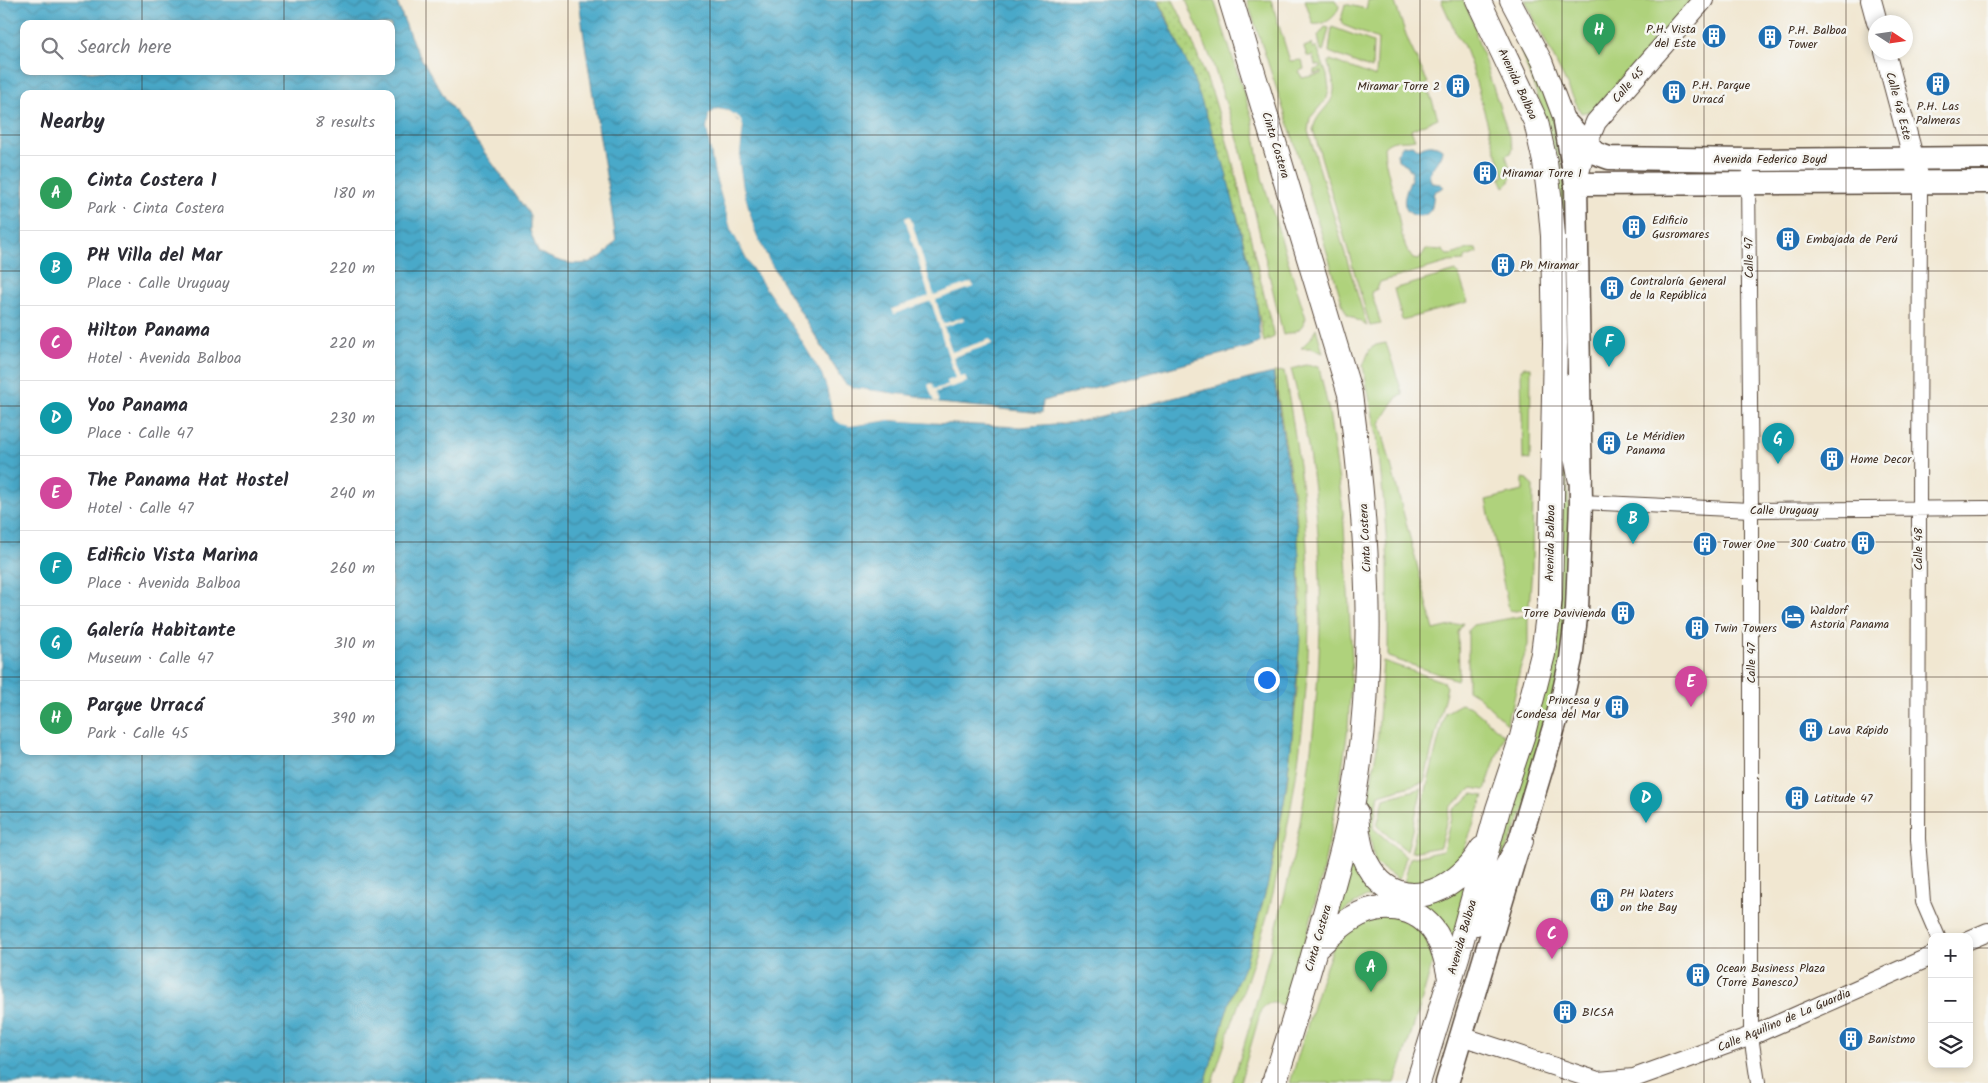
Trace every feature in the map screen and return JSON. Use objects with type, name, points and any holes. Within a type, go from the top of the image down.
[{"type":"highway","name":"Cinta Costera","points":[[1231,0],[1350,394],[1363,505],[1368,613],[1362,731],[1355,789],[1342,850],[1315,948],[1274,1083]]},
{"type":"highway","name":"Avenida Balboa","points":[[1418,1083],[1454,968],[1498,809],[1522,737],[1542,654],[1550,599],[1551,460],[1555,343],[1550,202],[1545,162],[1536,122],[1478,0]]},
{"type":"highway","points":[[1496,0],[1519,56],[1536,122]]},
{"type":"highway","points":[[1555,343],[1580,477]]},
{"type":"highway","points":[[1355,789],[1358,834],[1367,863],[1383,883],[1400,892],[1415,895],[1432,893],[1442,889],[1461,876],[1486,843],[1498,809]]},
{"type":"highway","points":[[1315,948],[1360,914],[1376,908],[1396,908],[1420,918],[1432,929],[1454,968],[1521,841]]},
{"type":"main road","points":[[1510,0],[1542,61],[1565,122]]},
{"type":"main road","name":"Calle 45","points":[[1579,150],[1596,122],[1703,0]]},
{"type":"main road","points":[[1871,0],[1875,15]]},
{"type":"main road","name":"Calle 48 Este","points":[[1887,60],[1913,159]]},
{"type":"main road","name":"Avenida Federico Boyd","points":[[1565,122],[1579,150],[1610,158],[1749,160],[1988,158]]},
{"type":"main road","points":[[1447,1083],[1521,841],[1561,704],[1571,659],[1577,609],[1581,502],[1576,184],[1579,150]]},
{"type":"main road","name":"Calle 48","points":[[1913,159],[1920,183]]},
{"type":"main road","name":"Avenida Federico Boyd","points":[[1576,184],[1988,182]]},
{"type":"street","name":"Calle 47","points":[[1749,160],[1751,1036],[1758,1083]]},
{"type":"street","name":"Calle 48","points":[[1920,183],[1918,839],[1922,902],[1936,933]]},
{"type":"street","name":"Calle Uruguay","points":[[1581,502],[1751,510],[1988,508]]},
{"type":"street","points":[[1973,938],[1988,932]]},
{"type":"street","name":"Calle Aquilino de La Guardia","points":[[1461,1036],[1598,1082],[1634,1078],[1751,1036],[1928,958]]},
{"type":"green space","points":[[1158,0],[1173,0],[1189,33],[1213,95],[1231,155],[1274,337],[1264,342],[1250,269],[1222,161],[1197,91]]},
{"type":"green space","points":[[1186,0],[1214,0],[1252,118],[1262,178],[1306,318],[1298,330],[1291,333],[1283,335],[1239,143],[1212,61]]},
{"type":"green space","points":[[1247,0],[1271,0],[1290,61],[1302,60],[1304,69],[1299,71],[1302,78],[1322,74],[1322,72],[1314,74],[1314,70],[1321,68],[1321,66],[1315,65],[1313,56],[1307,56],[1304,47],[1312,44],[1313,48],[1317,48],[1327,75],[1329,89],[1327,98],[1310,118],[1308,131],[1367,326],[1347,314],[1343,306],[1294,141]]},
{"type":"green space","points":[[1305,0],[1335,0],[1339,6],[1336,14],[1329,20],[1321,24],[1313,24]]},
{"type":"green space","points":[[1368,0],[1394,0],[1409,43],[1428,83],[1413,95],[1427,86],[1438,118],[1411,130],[1415,139],[1395,141],[1384,147],[1387,169],[1406,247],[1413,259],[1419,260],[1426,249],[1442,250],[1447,255],[1472,249],[1476,249],[1477,253],[1464,258],[1464,261],[1449,262],[1380,282],[1377,289],[1371,292],[1381,324],[1370,326],[1313,129],[1333,96],[1334,84],[1328,63],[1330,60],[1376,77],[1378,39],[1343,25],[1341,20],[1345,4],[1366,9]]},
{"type":"green space","points":[[1441,0],[1463,0],[1476,27],[1476,35],[1513,148],[1511,153],[1506,155],[1511,177],[1508,184],[1504,187],[1500,178],[1504,176],[1472,68],[1463,44],[1457,36]]},
{"type":"green space","points":[[1525,0],[1699,0],[1591,111],[1581,113]]},
{"type":"green space","points":[[1510,21],[1556,120],[1567,198],[1570,268],[1561,268],[1542,109]]},
{"type":"green space","points":[[1325,27],[1329,28],[1323,52],[1321,51],[1318,36]]},
{"type":"green space","points":[[1332,27],[1373,42],[1372,69],[1329,52]]},
{"type":"green space","points":[[1456,271],[1468,302],[1402,320],[1394,289]]},
{"type":"green space","points":[[1316,328],[1323,353],[1311,348],[1301,348],[1311,338]]},
{"type":"green space","points":[[1386,343],[1403,395],[1397,397],[1380,423],[1434,630],[1463,623],[1458,632],[1459,673],[1457,680],[1388,657],[1388,563],[1384,505],[1377,436],[1363,366],[1370,349],[1376,345]]},
{"type":"green space","points":[[1306,365],[1319,367],[1329,412],[1343,510],[1352,657],[1348,728],[1339,790],[1321,880],[1288,1007],[1277,1003],[1270,1003],[1261,1010],[1240,1083],[1232,1083],[1246,1040],[1283,903],[1307,781],[1314,722],[1319,663],[1319,543],[1313,484],[1304,426],[1291,369]]},
{"type":"green space","points":[[1531,367],[1530,460],[1523,459],[1521,369]]},
{"type":"green space","points":[[1284,371],[1299,468],[1308,566],[1308,647],[1302,728],[1291,809],[1268,914],[1212,1083],[1205,1083],[1232,994],[1246,962],[1268,883],[1287,785],[1297,691],[1301,595],[1296,509],[1274,372]]},
{"type":"green space","points":[[1559,404],[1571,525],[1562,675],[1529,800],[1471,926],[1542,695]]},
{"type":"green space","points":[[1523,478],[1528,479],[1533,487],[1532,568],[1529,607],[1516,611],[1509,610],[1486,500],[1523,491]]},
{"type":"green space","points":[[1528,615],[1528,645],[1520,669],[1507,724],[1478,696],[1468,690],[1468,630],[1473,625]]},
{"type":"green space","points":[[1383,661],[1444,682],[1447,687],[1424,782],[1379,795],[1373,828],[1406,857],[1399,880],[1375,863],[1366,814],[1377,747]]},
{"type":"green space","points":[[1461,704],[1471,707],[1504,735],[1485,790],[1472,788],[1450,807],[1440,847],[1411,852],[1445,713]]},
{"type":"green space","points":[[1422,788],[1407,851],[1377,826],[1384,799]]},
{"type":"green space","points":[[1473,794],[1484,796],[1458,866],[1425,886],[1404,883],[1410,858],[1443,851],[1453,810]]},
{"type":"green space","points":[[1354,844],[1369,887],[1396,896],[1478,863],[1450,966],[1444,937],[1385,897],[1366,897],[1346,909],[1333,927]]},
{"type":"green space","points":[[1396,915],[1424,933],[1433,961],[1395,1083],[1290,1083],[1321,980],[1335,943],[1363,916]]},
{"type":"water","points":[[0,0],[396,0],[415,48],[447,101],[530,215],[530,231],[538,252],[560,261],[576,264],[591,262],[599,258],[616,241],[579,0],[1158,0],[1191,72],[1224,165],[1256,292],[1260,342],[1249,347],[1043,401],[1042,413],[939,403],[920,397],[853,388],[845,384],[769,261],[755,232],[743,188],[739,163],[743,126],[729,111],[717,109],[709,115],[707,128],[715,174],[731,229],[750,265],[797,333],[822,374],[834,419],[850,426],[890,420],[1020,427],[1077,422],[1273,373],[1295,511],[1299,555],[1300,638],[1291,747],[1284,802],[1268,883],[1246,962],[1232,994],[1205,1083],[0,1083]]},
{"type":"water","points":[[1412,145],[1418,149],[1430,145],[1442,149],[1439,159],[1431,171],[1430,179],[1433,183],[1444,187],[1434,192],[1430,211],[1422,216],[1410,213],[1405,206],[1404,202],[1412,173],[1407,165],[1398,160],[1397,154],[1402,146]]},
{"type":"pier","points":[[717,109],[729,111],[740,118],[743,126],[739,163],[743,188],[755,232],[769,261],[836,373],[845,384],[853,388],[920,397],[922,400],[852,391],[843,386],[834,374],[767,262],[753,233],[736,163],[741,127],[738,120],[728,113],[718,112],[711,116],[710,128],[718,173],[733,228],[753,264],[824,373],[830,388],[836,418],[842,422],[850,423],[890,417],[930,421],[931,423],[890,420],[850,426],[841,424],[834,419],[822,374],[797,333],[750,265],[731,229],[715,174],[707,128],[709,115]]},
{"type":"pier","points":[[910,216],[934,295],[972,282],[973,287],[936,300],[943,324],[963,317],[964,320],[944,327],[952,352],[990,339],[992,344],[953,357],[960,377],[965,376],[967,382],[936,392],[939,403],[934,402],[928,385],[932,383],[934,389],[948,385],[947,381],[955,378],[931,301],[894,314],[892,309],[929,296],[905,218]]},
{"type":"place","name":"P.H. Vista del Este","points":[[1714,36]]},
{"type":"place","name":"P.H. Balboa Tower","points":[[1770,37]]},
{"type":"place","name":"Parque Urracá","points":[[1599,55]]},
{"type":"place","name":"P.H. Las Palmeras","points":[[1938,84]]},
{"type":"place","name":"Miramar Torre 2","points":[[1458,86]]},
{"type":"place","name":"P.H. Parque Urracá","points":[[1674,92]]},
{"type":"place","name":"Miramar Torre 1","points":[[1485,173]]},
{"type":"place","name":"Edificio Gusromares","points":[[1634,227]]},
{"type":"place","name":"Embajada de Perú","points":[[1788,239]]},
{"type":"place","name":"Ph Miramar","points":[[1503,265]]},
{"type":"place","name":"Contraloría General de la República","points":[[1612,288]]},
{"type":"place","name":"Edificio Vista Marina","points":[[1609,367]]},
{"type":"place","name":"Le Méridien Panama","points":[[1609,443]]},
{"type":"place","name":"Home Decor","points":[[1832,459]]},
{"type":"place","name":"Galería Habitante","points":[[1778,464]]},
{"type":"place","name":"300 Cuatro","points":[[1863,543]]},
{"type":"place","name":"PH Villa del Mar","points":[[1633,544]]},
{"type":"place","name":"Tower One","points":[[1705,544]]},
{"type":"place","name":"Torre Davivienda","points":[[1623,613]]},
{"type":"place","name":"Waldorf Astoria Panama","points":[[1793,617]]},
{"type":"place","name":"Twin Towers","points":[[1697,628]]},
{"type":"place","name":"Princesa y Condesa del Mar","points":[[1617,707]]},
{"type":"place","name":"The Panama Hat Hostel","points":[[1691,707]]},
{"type":"place","name":"Lava Rápido","points":[[1811,730]]},
{"type":"place","name":"Latitude 47","points":[[1797,798]]},
{"type":"place","name":"Yoo Panama","points":[[1646,823]]},
{"type":"place","name":"PH Waters on the Bay","points":[[1602,900]]},
{"type":"place","name":"Hilton Panama","points":[[1552,959]]},
{"type":"place","name":"Ocean Business Plaza (Torre Banesco)","points":[[1698,975]]},
{"type":"place","name":"Cinta Costera 1","points":[[1371,992]]},
{"type":"place","name":"BICSA","points":[[1565,1012]]},
{"type":"place","name":"Banistmo","points":[[1851,1039]]}]
